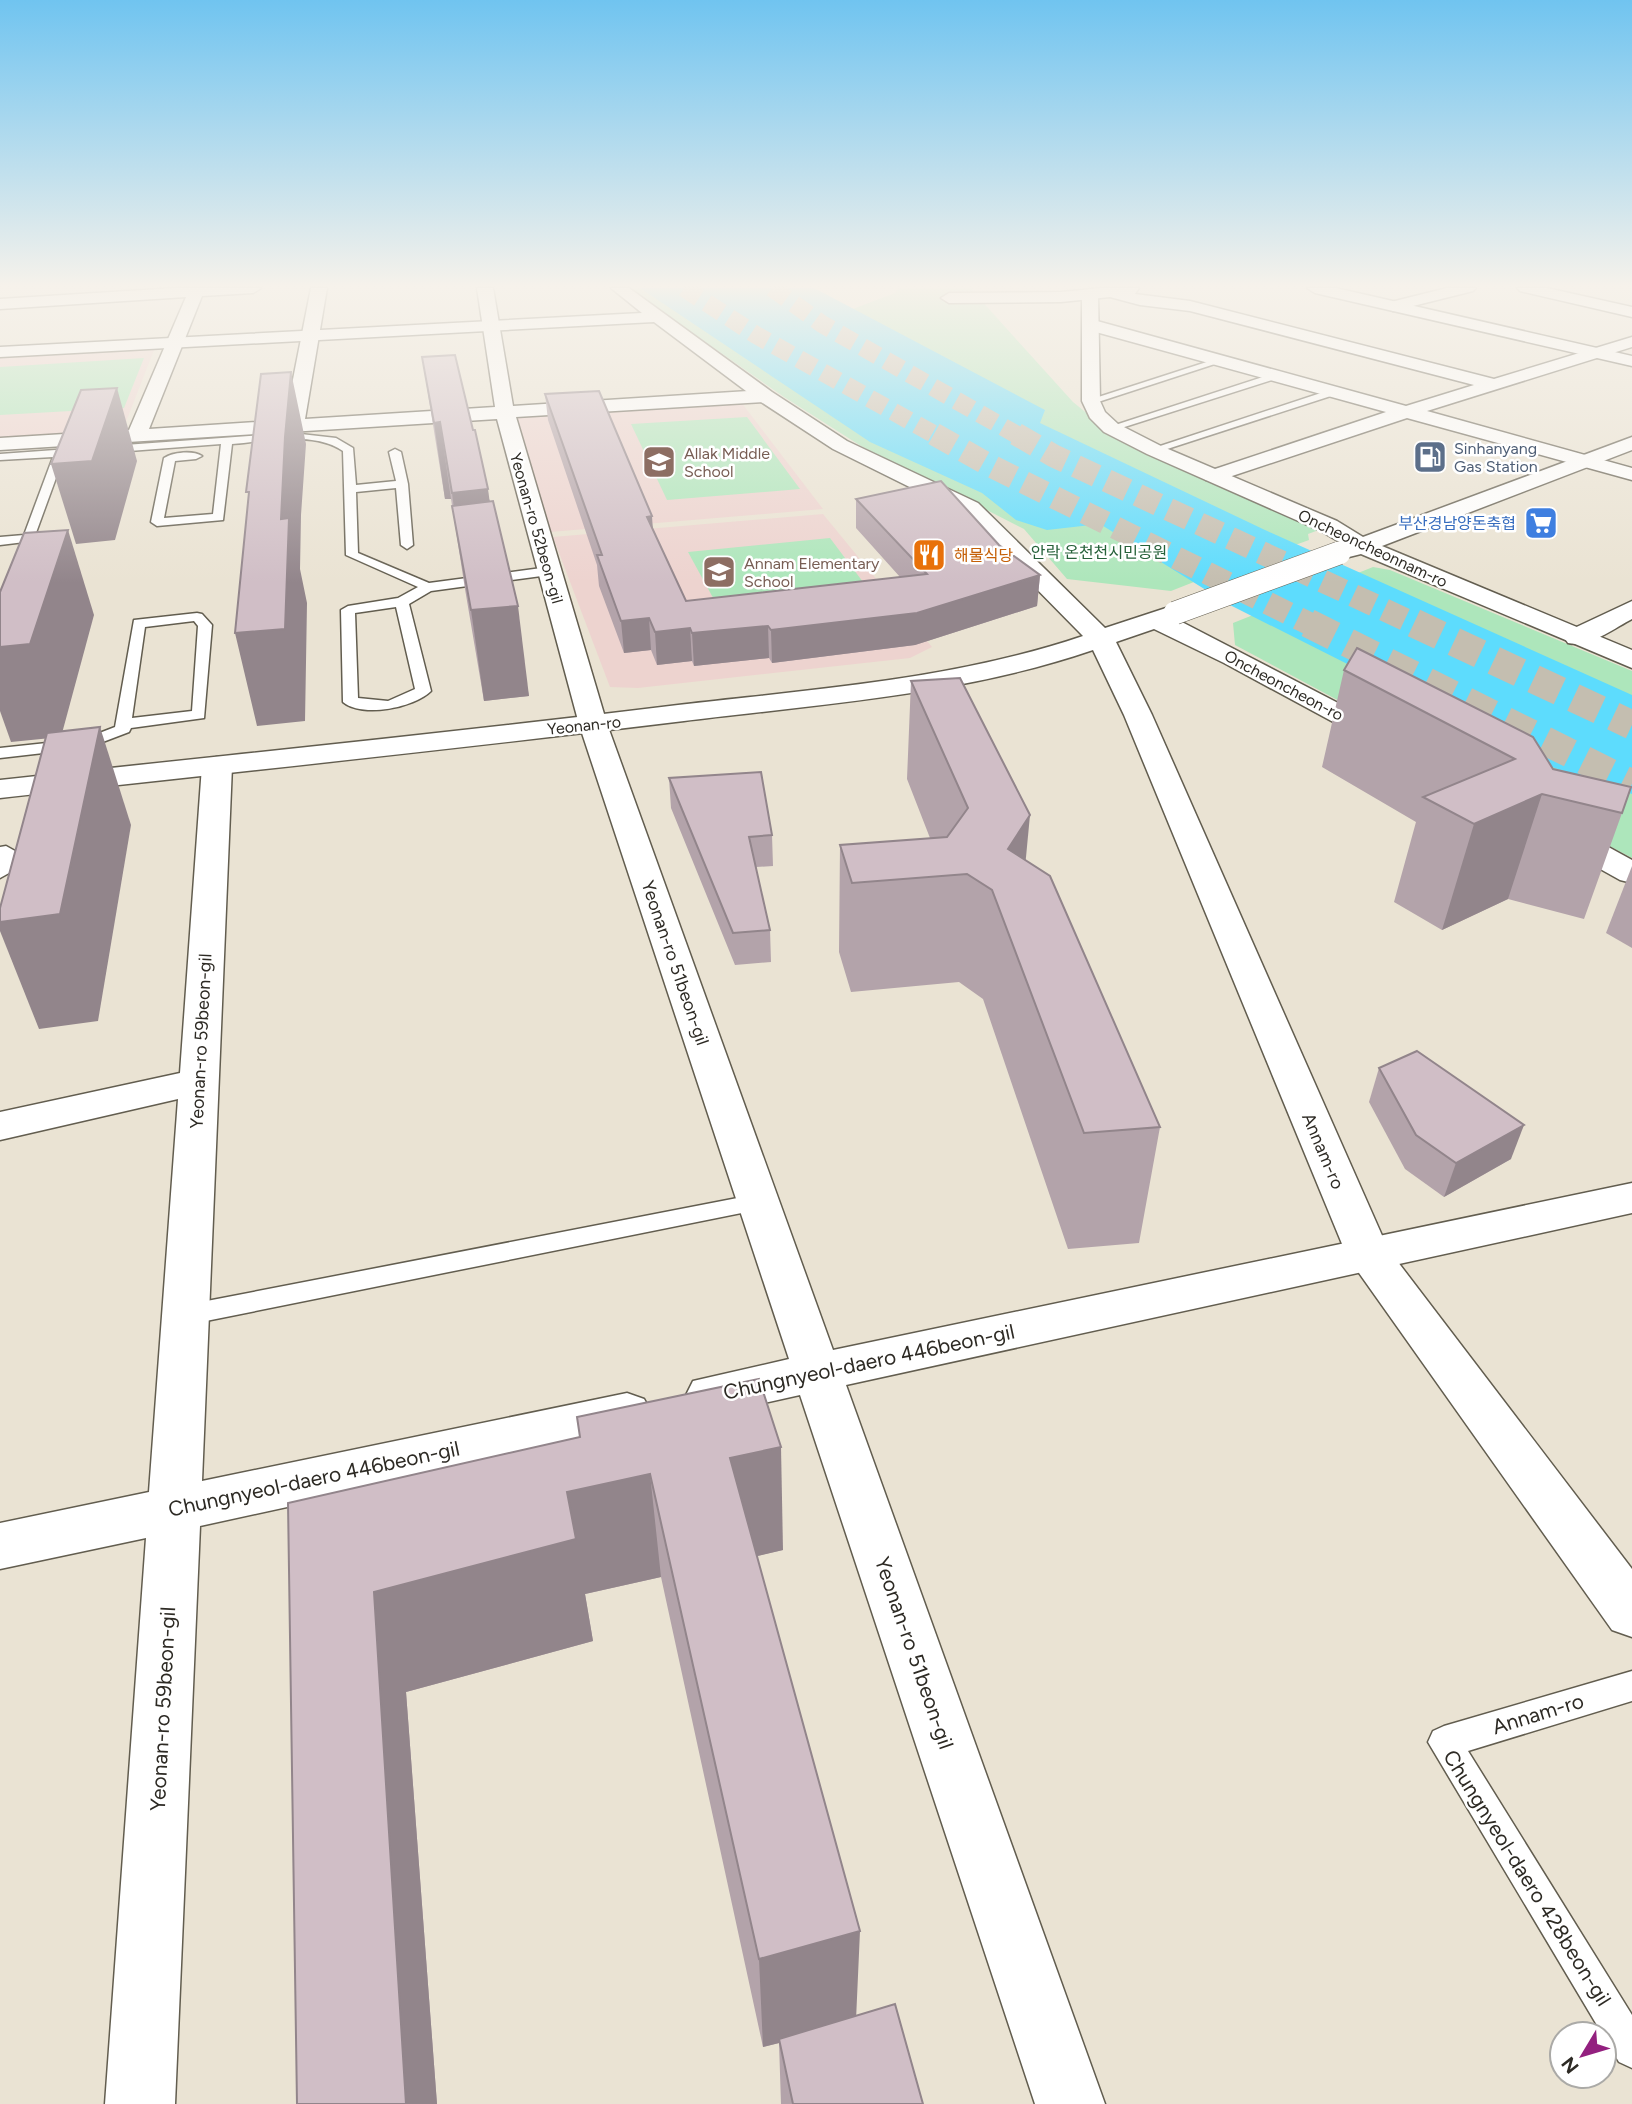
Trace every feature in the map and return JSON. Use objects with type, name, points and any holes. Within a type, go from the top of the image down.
[{"type":"street","points":[[136,436],[157,386]]},
{"type":"street","points":[[294,426],[301,386]]},
{"type":"street","name":"Yeonan-ro 52beon-gil","points":[[501,386],[505,412],[593,724]]},
{"type":"street","points":[[751,386],[840,445],[970,508],[1102,640]]},
{"type":"street","points":[[1091,386],[1091,401]]},
{"type":"street","points":[[1312,386],[1632,474]]},
{"type":"street","points":[[1213,476],[1405,412],[1493,386]]},
{"type":"street","points":[[0,444],[765,396]]},
{"type":"street","name":"Oncheoncheonnam-ro","points":[[1091,401],[1097,414],[1111,428],[1154,450],[1329,526],[1350,549],[1632,660]]},
{"type":"street","points":[[1350,549],[1632,443]]},
{"type":"street","name":"Yeonan-ro","points":[[0,789],[593,724],[947,680],[1007,667],[1102,640],[1350,549]]},
{"type":"street","points":[[1577,637],[1632,609]]},
{"type":"street","name":"Oncheoncheon-ro","points":[[1164,617],[1412,753]]},
{"type":"street","name":"Annam-ro","points":[[1102,640],[1138,715],[1368,1256],[1632,1612]]},
{"type":"street","name":"Yeonan-ro 51beon-gil","points":[[593,724],[1070,2104]]},
{"type":"street","name":"Yeonan-ro 59beon-gil","points":[[140,2104],[217,766]]},
{"type":"street","points":[[1534,820],[1632,873]]},
{"type":"street","points":[[0,1126],[199,1081]]},
{"type":"street","name":"Chungnyeol-daero 446beon-gil","points":[[0,1546],[1632,1198]]},
{"type":"lane","points":[[1091,401],[1138,386]]},
{"type":"lane","points":[[1111,428],[1243,386]]},
{"type":"lane","points":[[1154,450],[1333,392]]},
{"type":"lane","points":[[227,448],[219,517],[158,522],[170,458],[292,436],[336,441],[349,450],[352,555],[428,587]]},
{"type":"lane","points":[[0,457],[57,458],[227,448]]},
{"type":"lane","points":[[395,452],[402,484],[407,545]]},
{"type":"lane","points":[[0,468],[57,458]]},
{"type":"lane","points":[[0,541],[29,538],[57,458]]},
{"type":"lane","points":[[350,489],[402,484]]},
{"type":"lane","points":[[402,602],[423,691],[390,706],[351,702],[348,610],[402,602],[428,587],[549,570]]},
{"type":"lane","points":[[0,753],[87,743],[123,729],[123,724],[139,623],[197,617],[205,625],[199,715],[123,724]]},
{"type":"lane","points":[[0,852],[6,851],[0,873]]},
{"type":"lane","points":[[186,1315],[758,1202]]},
{"type":"lane","name":"Annam-ro","points":[[1444,1742],[1632,1686]]},
{"type":"lane","name":"Chungnyeol-daero 428beon-gil","points":[[1444,1742],[1632,2049]]},
{"type":"shaded area","points":[[0,386],[140,386],[122,432],[0,440]]},
{"type":"shaded area","name":"Allak Middle School","points":[[741,402],[823,509],[550,532],[516,416]]},
{"type":"shaded area","name":"Annam Elementary School","points":[[823,514],[932,647],[910,658],[638,688],[610,687],[553,537]]},
{"type":"green space","points":[[0,386],[133,386],[124,408],[0,415]]},
{"type":"green space","name":"안락 온천천시민공원","points":[[769,386],[850,386],[1106,519],[1204,578],[1171,591],[1067,579],[1024,529],[861,446]]},
{"type":"green space","points":[[965,386],[1059,386],[1089,415],[1324,528],[1308,534],[1309,540],[1287,548]]},
{"type":"green space","points":[[747,417],[800,489],[667,500],[631,424]]},
{"type":"green space","points":[[830,538],[884,610],[729,627],[688,552]]},
{"type":"green space","points":[[1373,567],[1390,570],[1632,671],[1632,858],[1235,645],[1233,623]]},
{"type":"water","points":[[787,386],[1000,386],[1045,410],[1040,423],[1265,530],[1632,695],[1632,794],[1552,767],[1230,605],[1100,524],[1047,530],[1016,520],[982,493],[870,442]]},
{"type":"building","points":[[259,386],[290,386],[281,519],[289,518],[285,629],[235,633],[249,492],[246,492]]},
{"type":"building","points":[[427,386],[462,386],[488,489],[452,493],[440,422],[434,423]]},
{"type":"building","points":[[117,388],[92,461],[51,464],[81,390]]},
{"type":"building","points":[[599,391],[652,516],[647,517],[686,601],[927,574],[856,499],[941,481],[999,545],[1040,575],[917,613],[771,630],[768,626],[692,633],[690,628],[655,632],[649,618],[621,621],[597,555],[602,555],[545,394]]},
{"type":"building","points":[[493,501],[518,606],[471,610],[452,506]]},
{"type":"building","points":[[68,530],[30,644],[0,647],[0,592],[24,533]]},
{"type":"building","points":[[1357,648],[1533,737],[1553,769],[1631,787],[1622,813],[1542,794],[1474,824],[1423,797],[1515,759],[1344,670]]},
{"type":"building","points":[[960,678],[1030,815],[1008,849],[1050,876],[1160,1127],[1084,1133],[992,890],[967,874],[852,883],[840,845],[947,837],[968,808],[911,681]]},
{"type":"building","points":[[100,727],[60,914],[0,922],[0,908],[47,733]]},
{"type":"building","points":[[761,772],[772,835],[749,837],[770,930],[733,933],[669,778]]},
{"type":"building","points":[[1417,1051],[1524,1125],[1456,1163],[1416,1135],[1379,1068]]},
{"type":"building","points":[[759,1379],[781,1447],[730,1458],[860,1931],[759,1959],[650,1474],[567,1492],[576,1539],[374,1592],[406,2104],[297,2104],[288,1503],[580,1437],[577,1417]]},
{"type":"building","points":[[895,2004],[923,2104],[793,2104],[779,2039]]},
{"type":"tunnel","points":[[848,386],[937,436]]},
{"type":"tunnel","points":[[931,386],[1019,436]]},
{"type":"tunnel","points":[[934,434],[991,466],[1312,625]]},
{"type":"tunnel","points":[[1016,434],[1054,456],[1417,625]]},
{"type":"tunnel","points":[[1308,623],[1632,784]]},
{"type":"tunnel","points":[[1414,623],[1632,725]]},
{"type":"place","name":"Sinhanyang Gas Station","points":[[1430,457]]},
{"type":"place","name":"Allak Middle School","points":[[659,462]]},
{"type":"place","name":"부산경남양돈축협","points":[[1541,523]]},
{"type":"place","name":"해물식당","points":[[929,555]]},
{"type":"place","name":"Annam Elementary School","points":[[719,572]]}]
